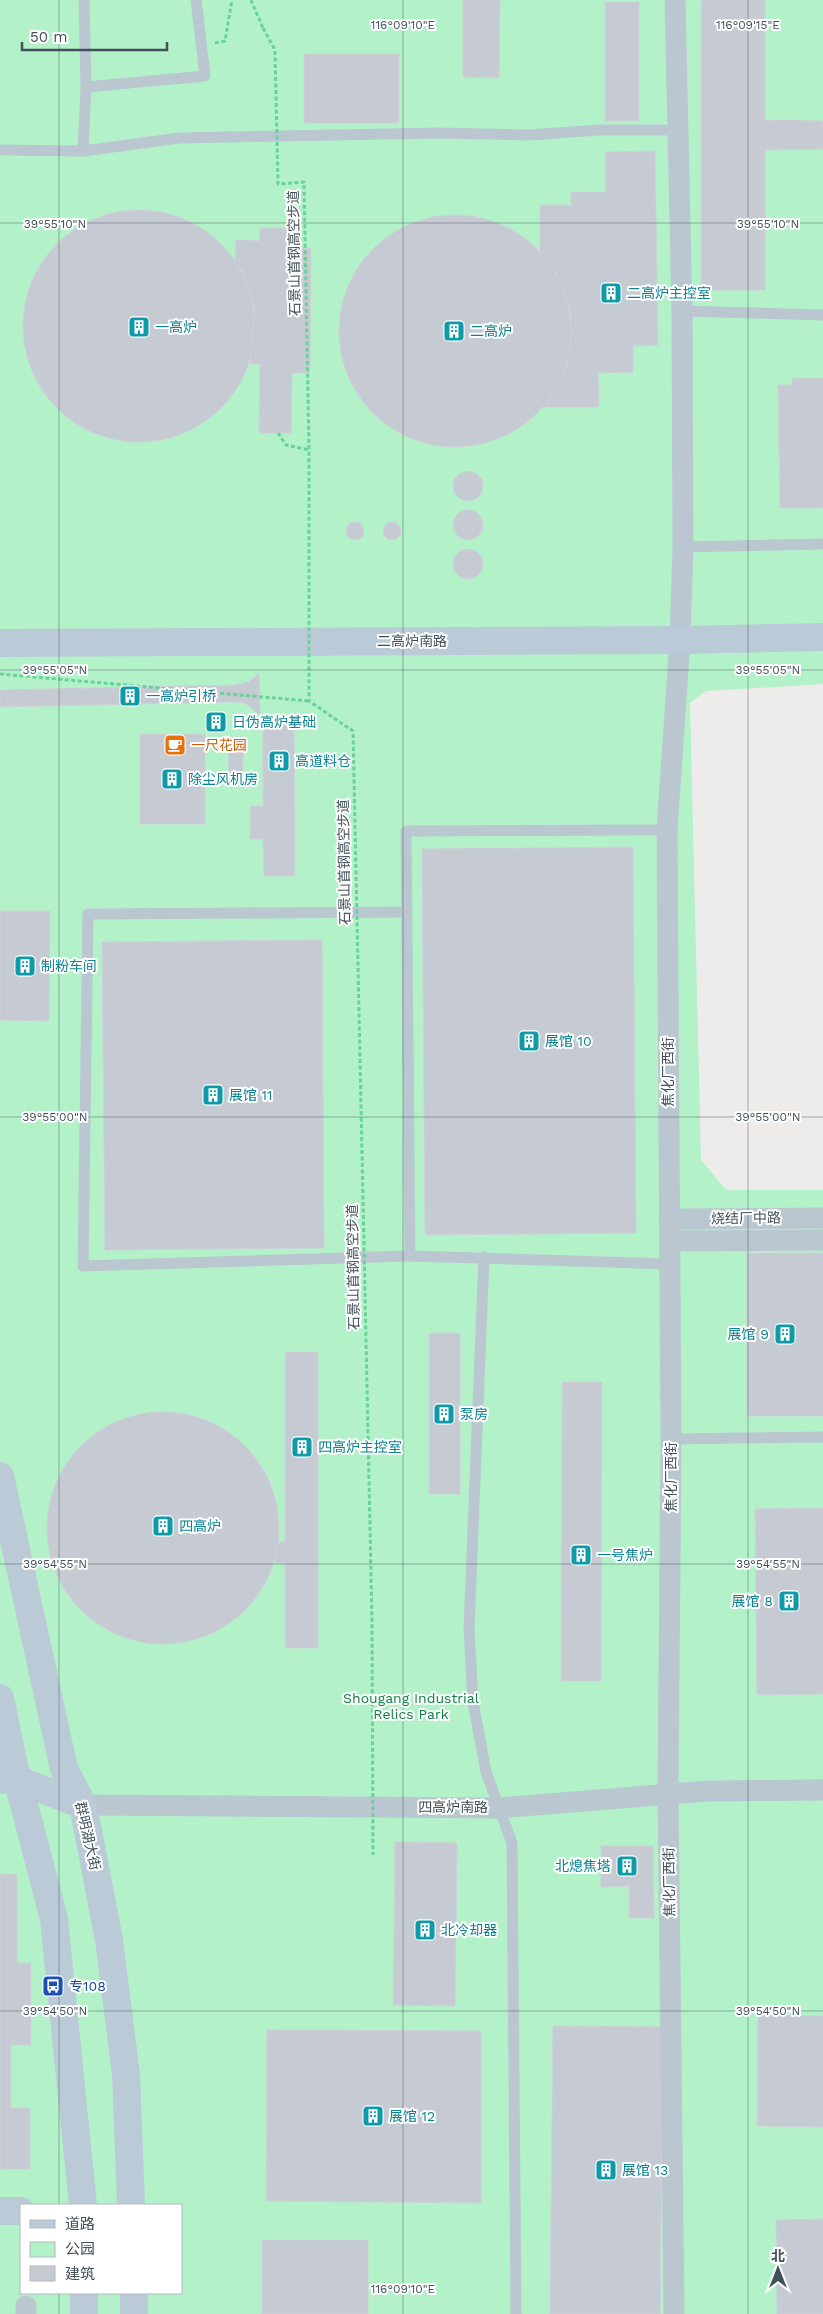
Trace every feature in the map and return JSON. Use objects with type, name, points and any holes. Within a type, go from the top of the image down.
[{"type":"main road","name":"二高炉南路","points":[[0,643],[680,640],[823,637]]},
{"type":"main road","name":"群明湖大街","points":[[0,1476],[64,1769],[83,1805],[109,1940],[126,2074],[131,2204]]},
{"type":"main road","points":[[0,1698],[9,1780],[54,1919],[83,2204]]},
{"type":"main road","points":[[9,1780],[83,1805]]},
{"type":"main road","points":[[0,2211],[20,2211]]},
{"type":"main road","points":[[84,2294],[84,2314]]},
{"type":"main road","points":[[134,2294],[134,2314]]},
{"type":"street","name":"焦化厂西街","points":[[674,2314],[668,1793],[671,1439],[667,830],[680,640],[683,547],[682,310],[675,0]]},
{"type":"street","name":"烧结厂中路","points":[[669,1219],[823,1218]]},
{"type":"street","name":"烧结厂中路","points":[[670,1241],[823,1240]]},
{"type":"street","name":"四高炉南路","points":[[83,1805],[498,1808],[668,1793],[823,1790]]},
{"type":"lane","points":[[83,151],[86,87],[84,0]]},
{"type":"lane","points":[[86,87],[205,76],[196,0]]},
{"type":"lane","points":[[0,150],[83,151],[180,138],[439,133],[529,136],[599,130],[678,130]]},
{"type":"lane","points":[[682,310],[823,314]]},
{"type":"lane","points":[[683,547],[823,544]]},
{"type":"lane","points":[[410,1256],[406,831],[667,830]]},
{"type":"lane","points":[[406,912],[88,914],[84,1266],[410,1256],[670,1264]]},
{"type":"lane","points":[[484,1257],[469,1629],[473,1702],[486,1772],[512,1843],[516,2314]]},
{"type":"lane","points":[[671,1439],[823,1437]]},
{"type":"path","points":[[202,47],[225,41],[232,0]]},
{"type":"path","name":"石景山首钢高空步道","points":[[251,0],[275,50],[278,184],[304,182],[309,450],[309,701]]},
{"type":"path","points":[[278,433],[286,445],[309,450]]},
{"type":"path","name":"石景山首钢高空步道","points":[[0,674],[309,701],[353,731],[372,1620],[373,1855]]},
{"type":"green space","name":"Shougang Industrial Relics Park","points":[[0,0],[823,0],[823,684],[706,691],[690,703],[701,1160],[726,1190],[823,1190],[823,2314],[0,2314]]},
{"type":"building","points":[[463,0],[500,0],[499,78],[463,77]]},
{"type":"building","points":[[701,0],[765,0],[765,120],[823,121],[823,149],[765,150],[765,290],[701,290]]},
{"type":"building","points":[[605,2],[639,2],[639,121],[605,121]]},
{"type":"building","points":[[304,54],[399,54],[399,123],[304,123]]},
{"type":"building","name":"二高炉主控室","points":[[655,151],[658,345],[633,346],[633,372],[598,373],[599,407],[542,407],[549,401],[567,365],[571,312],[557,274],[540,254],[540,205],[571,205],[571,192],[606,192],[605,152]]},
{"type":"building","name":"一高炉","points":[[139,210],[173,215],[183,219],[194,224],[221,244],[241,271],[246,282],[250,292],[255,326],[250,360],[246,370],[241,381],[221,408],[194,428],[183,433],[173,437],[139,442],[105,437],[95,433],[84,428],[57,408],[37,381],[32,370],[28,360],[23,326],[28,292],[32,282],[37,271],[57,244],[84,224],[95,219],[105,215]]},
{"type":"building","name":"二高炉","points":[[455,215],[489,220],[499,224],[510,229],[537,249],[557,276],[562,287],[566,297],[571,331],[566,365],[562,375],[557,386],[537,413],[510,433],[499,438],[489,442],[455,447],[421,442],[411,438],[400,433],[373,413],[353,386],[348,375],[344,365],[339,331],[344,297],[348,287],[353,276],[373,249],[400,229],[411,224],[421,220]]},
{"type":"building","points":[[260,228],[295,228],[295,248],[311,248],[310,373],[292,373],[291,433],[259,433],[260,364],[250,364],[255,308],[242,270],[235,262],[236,240],[259,241]]},
{"type":"building","points":[[792,378],[823,378],[823,508],[780,508],[778,385],[792,385]]},
{"type":"building","points":[[468,471],[478,476],[483,486],[478,496],[468,501],[458,496],[453,486],[458,476]]},
{"type":"building","points":[[468,510],[478,515],[483,525],[478,535],[468,540],[458,535],[453,525],[458,515]]},
{"type":"building","points":[[355,522],[361,525],[364,531],[361,537],[355,540],[349,537],[346,531],[349,525]]},
{"type":"building","points":[[392,522],[398,525],[401,531],[398,537],[392,540],[386,537],[383,531],[386,525]]},
{"type":"building","points":[[468,549],[478,554],[483,564],[478,574],[468,579],[458,574],[453,564],[458,554]]},
{"type":"building","name":"一高炉引桥","points":[[259,674],[260,716],[245,703],[233,702],[0,707],[0,690],[235,685],[248,682]]},
{"type":"building","name":"日伪高炉基础","points":[[216,713],[223,716],[226,723],[223,730],[216,733],[209,730],[206,723],[209,716]]},
{"type":"building","name":"高道料仓","points":[[263,717],[294,717],[295,876],[264,876],[263,839],[250,839],[250,806],[263,806]]},
{"type":"building","name":"除尘风机房","points":[[140,734],[205,734],[205,824],[140,824]]},
{"type":"building","points":[[228,737],[243,737],[243,782],[229,782]]},
{"type":"building","name":"展馆 10","points":[[633,847],[636,1233],[425,1235],[422,849]]},
{"type":"building","name":"制粉车间","points":[[0,911],[50,911],[49,1021],[0,1020]]},
{"type":"building","name":"展馆 11","points":[[322,940],[324,1248],[105,1250],[102,942]]},
{"type":"building","name":"展馆 9","points":[[747,1253],[823,1253],[823,1416],[747,1416]]},
{"type":"building","name":"泵房","points":[[429,1333],[460,1333],[460,1494],[429,1494]]},
{"type":"building","name":"四高炉主控室","points":[[285,1352],[318,1352],[318,1648],[285,1648],[285,1563],[275,1563],[277,1543],[285,1542]]},
{"type":"building","name":"一号焦炉","points":[[562,1382],[602,1382],[601,1681],[561,1681]]},
{"type":"building","name":"四高炉","points":[[163,1412],[197,1417],[207,1421],[218,1426],[245,1446],[265,1473],[270,1484],[274,1494],[279,1528],[274,1562],[270,1572],[265,1583],[245,1610],[218,1630],[207,1635],[197,1639],[163,1644],[129,1639],[119,1635],[108,1630],[81,1610],[61,1583],[56,1572],[52,1562],[47,1528],[52,1494],[56,1484],[61,1473],[81,1446],[108,1426],[119,1421],[129,1417]]},
{"type":"building","name":"展馆 8","points":[[823,1508],[823,1694],[757,1695],[755,1509]]},
{"type":"building","name":"北冷却器","points":[[395,1842],[457,1843],[455,2006],[393,2005]]},
{"type":"building","name":"北熄焦塔","points":[[601,1846],[653,1846],[654,1918],[629,1918],[629,1886],[601,1887]]},
{"type":"building","points":[[0,1874],[17,1874],[17,1963],[31,1963],[31,2045],[11,2045],[11,2108],[30,2108],[30,2169],[0,2169]]},
{"type":"building","points":[[758,2015],[823,2016],[823,2127],[757,2126]]},
{"type":"building","name":"展馆 13","points":[[553,2026],[663,2027],[660,2314],[550,2314]]},
{"type":"building","name":"展馆 12","points":[[267,2030],[481,2031],[481,2203],[266,2201]]},
{"type":"building","points":[[823,2219],[823,2314],[777,2314],[776,2220]]},
{"type":"building","points":[[262,2240],[368,2240],[368,2314],[262,2314]]},
{"type":"place","name":"二高炉主控室","points":[[611,293]]},
{"type":"place","name":"一高炉","points":[[139,327]]},
{"type":"place","name":"二高炉","points":[[454,331]]},
{"type":"place","name":"一高炉引桥","points":[[130,696]]},
{"type":"place","name":"日伪高炉基础","points":[[216,722]]},
{"type":"place","name":"一尺花园","points":[[175,745]]},
{"type":"place","name":"高道料仓","points":[[279,761]]},
{"type":"place","name":"除尘风机房","points":[[172,779]]},
{"type":"place","name":"制粉车间","points":[[25,966]]},
{"type":"place","name":"展馆 10","points":[[529,1041]]},
{"type":"place","name":"展馆 11","points":[[213,1095]]},
{"type":"place","name":"展馆 9","points":[[785,1334]]},
{"type":"place","name":"泵房","points":[[444,1414]]},
{"type":"place","name":"四高炉主控室","points":[[302,1447]]},
{"type":"place","name":"四高炉","points":[[163,1526]]},
{"type":"place","name":"一号焦炉","points":[[581,1555]]},
{"type":"place","name":"展馆 8","points":[[789,1601]]},
{"type":"place","name":"北熄焦塔","points":[[627,1866]]},
{"type":"place","name":"北冷却器","points":[[425,1930]]},
{"type":"place","name":"专108","points":[[53,1986]]},
{"type":"place","name":"展馆 12","points":[[373,2116]]},
{"type":"place","name":"展馆 13","points":[[606,2170]]}]
